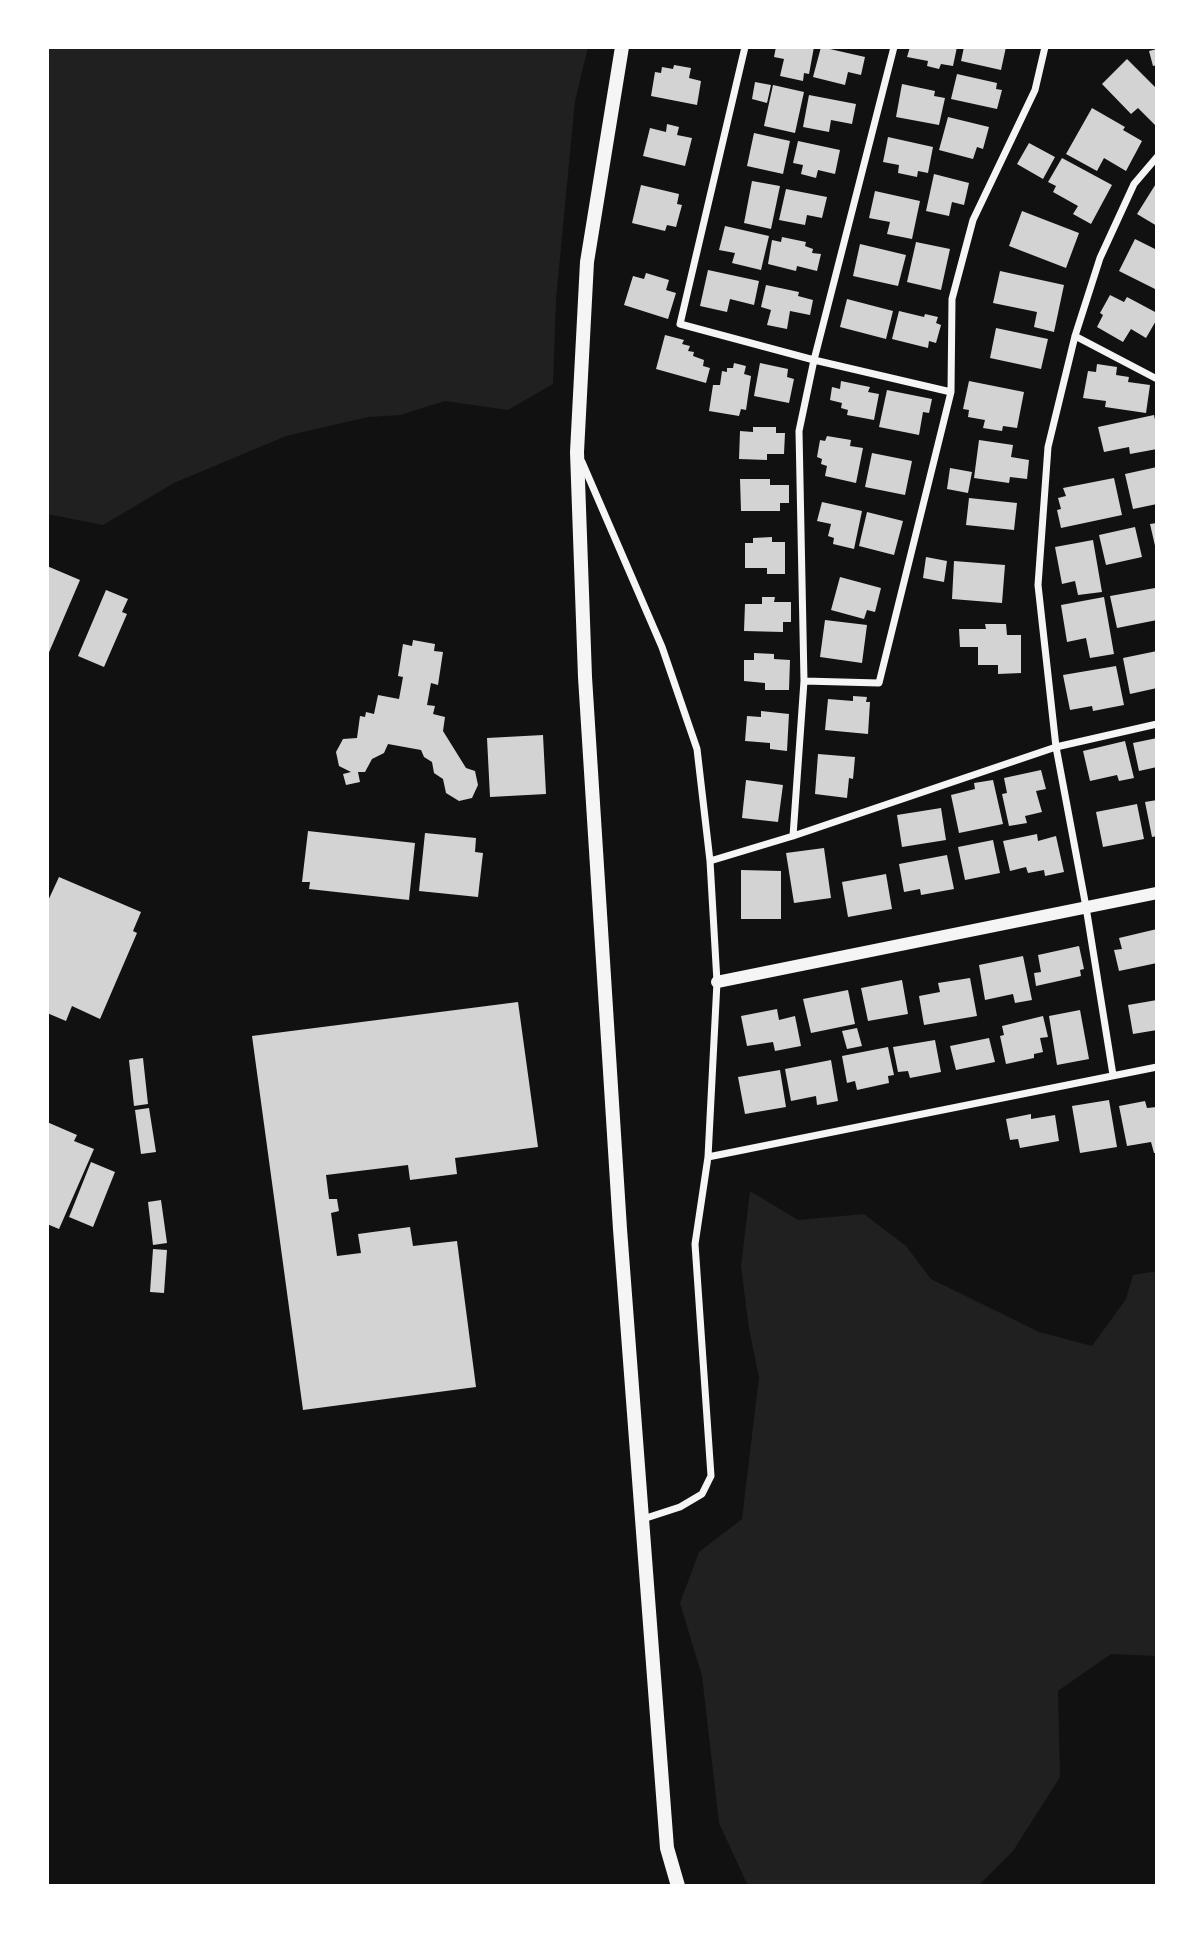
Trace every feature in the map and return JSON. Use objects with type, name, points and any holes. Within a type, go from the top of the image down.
[{"type":"main road","points":[[622,47],[587,262],[577,452],[585,677],[620,1229],[667,1848],[678,1886]]},
{"type":"street","points":[[745,47],[680,324],[814,360],[951,392]]},
{"type":"street","points":[[793,836],[804,681],[799,431],[814,360],[894,47]]},
{"type":"street","points":[[804,681],[879,683],[951,392],[952,299],[973,220],[1035,90],[1045,47]]},
{"type":"street","points":[[1113,1075],[1086,907],[1056,747],[1038,585],[1048,447],[1075,336],[1100,258],[1134,184],[1157,157]]},
{"type":"street","points":[[1075,336],[1157,379]]},
{"type":"street","points":[[577,452],[662,647],[697,749],[710,861],[718,982],[708,1157],[695,1244],[711,1476],[702,1494],[680,1507],[643,1519]]},
{"type":"street","points":[[710,861],[793,836],[1056,747],[1157,724]]},
{"type":"street","points":[[718,982],[1157,893]]},
{"type":"street","points":[[708,1157],[1157,1067]]},
{"type":"shaded area","points":[[47,47],[588,47],[575,101],[556,299],[553,384],[508,410],[445,401],[400,415],[368,417],[286,436],[174,483],[103,525],[47,514]]},
{"type":"shaded area","points":[[750,1191],[798,1220],[864,1214],[906,1246],[931,1279],[1039,1332],[1092,1346],[1126,1299],[1133,1275],[1157,1271],[1157,1656],[1111,1654],[1058,1691],[1060,1777],[1013,1851],[978,1886],[748,1886],[719,1823],[702,1676],[680,1603],[699,1552],[742,1519],[759,1377],[749,1329],[741,1266]]},
{"type":"building","points":[[776,47],[814,47],[809,74],[804,73],[803,81],[780,76],[784,59],[774,57]]},
{"type":"building","points":[[821,47],[865,57],[861,75],[848,72],[845,85],[813,77]]},
{"type":"building","points":[[910,47],[957,47],[953,66],[941,64],[939,69],[927,66],[928,61],[907,57]]},
{"type":"building","points":[[964,47],[1006,47],[1001,70],[961,61]]},
{"type":"building","points":[[1157,49],[1157,65],[1153,66],[1149,51]]},
{"type":"building","points":[[1127,59],[1157,89],[1155,125],[1138,108],[1131,114],[1102,84]]},
{"type":"building","points":[[674,65],[691,68],[689,78],[701,81],[697,105],[651,96],[655,72],[661,73],[662,67],[673,69]]},
{"type":"building","points":[[957,74],[997,83],[996,89],[1002,90],[997,109],[951,99]]},
{"type":"building","points":[[755,82],[771,85],[767,103],[752,99]]},
{"type":"building","points":[[902,84],[935,91],[934,96],[945,98],[939,125],[896,117]]},
{"type":"building","points":[[773,85],[804,92],[795,133],[764,126]]},
{"type":"building","points":[[809,95],[856,104],[852,124],[831,120],[829,132],[803,127]]},
{"type":"building","points":[[1092,108],[1125,127],[1123,130],[1142,141],[1126,171],[1104,158],[1097,171],[1066,154]]},
{"type":"building","points":[[948,117],[989,127],[983,149],[977,147],[973,159],[939,150]]},
{"type":"building","points":[[667,124],[679,127],[677,135],[692,138],[685,166],[643,156],[650,128],[666,132]]},
{"type":"building","points":[[754,133],[790,141],[783,174],[747,166]]},
{"type":"building","points":[[888,137],[933,147],[928,173],[918,171],[917,177],[898,173],[899,165],[883,162]]},
{"type":"building","points":[[798,141],[840,150],[835,174],[818,170],[816,178],[801,174],[803,165],[793,163]]},
{"type":"building","points":[[1029,143],[1055,157],[1043,179],[1017,164]]},
{"type":"building","points":[[1062,158],[1112,185],[1091,224],[1073,214],[1078,206],[1053,192],[1056,186],[1048,182]]},
{"type":"building","points":[[934,174],[969,183],[964,205],[952,202],[949,216],[926,211]]},
{"type":"building","points":[[752,181],[780,186],[771,229],[744,223]]},
{"type":"building","points":[[1157,182],[1157,226],[1137,214]]},
{"type":"building","points":[[641,185],[679,194],[677,204],[682,205],[676,227],[667,225],[665,231],[632,223]]},
{"type":"building","points":[[786,189],[827,197],[822,218],[807,215],[805,225],[779,220]]},
{"type":"building","points":[[875,191],[920,201],[912,239],[887,234],[890,222],[869,218]]},
{"type":"building","points":[[1022,211],[1079,233],[1066,268],[1009,246]]},
{"type":"building","points":[[725,226],[769,236],[761,270],[732,263],[735,253],[719,250]]},
{"type":"building","points":[[782,237],[806,242],[805,246],[813,249],[812,253],[821,254],[817,271],[797,266],[796,271],[768,264],[772,240],[781,242]]},
{"type":"building","points":[[1135,239],[1157,250],[1157,290],[1119,271]]},
{"type":"building","points":[[916,242],[950,249],[941,290],[907,282]]},
{"type":"building","points":[[860,244],[906,255],[898,286],[853,276]]},
{"type":"building","points":[[708,270],[759,281],[754,305],[730,299],[727,312],[700,306]]},
{"type":"building","points":[[1000,271],[1064,285],[1054,332],[1034,327],[1037,312],[993,303]]},
{"type":"building","points":[[646,273],[669,280],[666,290],[676,293],[668,319],[624,305],[633,276],[644,279]]},
{"type":"building","points":[[766,285],[799,292],[798,296],[813,300],[810,315],[790,311],[787,329],[767,325],[771,310],[761,307]]},
{"type":"building","points":[[1110,295],[1124,302],[1127,297],[1157,313],[1157,319],[1146,338],[1131,329],[1123,342],[1097,327],[1103,315],[1100,313]]},
{"type":"building","points":[[847,299],[893,311],[886,339],[840,327]]},
{"type":"building","points":[[899,311],[924,317],[925,314],[938,317],[936,323],[941,325],[936,343],[929,341],[928,348],[892,339]]},
{"type":"building","points":[[996,328],[1048,339],[1041,369],[990,358]]},
{"type":"building","points":[[665,335],[684,340],[682,344],[690,346],[688,351],[694,352],[693,356],[704,360],[703,366],[710,368],[706,383],[656,369]]},
{"type":"building","points":[[734,363],[746,366],[744,374],[751,376],[746,410],[741,409],[739,416],[709,411],[713,385],[720,385],[722,371],[727,372],[727,368],[733,368]]},
{"type":"building","points":[[760,363],[788,369],[787,377],[794,379],[789,403],[754,396]]},
{"type":"building","points":[[1097,364],[1117,367],[1116,375],[1129,377],[1128,382],[1150,385],[1146,413],[1105,407],[1106,401],[1083,398],[1088,371],[1096,372]]},
{"type":"building","points":[[841,381],[870,387],[868,392],[879,394],[874,420],[847,415],[848,410],[841,408],[842,403],[830,400],[832,387],[840,389]]},
{"type":"building","points":[[969,381],[1024,392],[1017,428],[1003,426],[1002,431],[983,428],[985,420],[968,417],[969,410],[963,409]]},
{"type":"building","points":[[887,390],[932,399],[929,413],[923,412],[919,435],[879,427]]},
{"type":"building","points":[[1154,415],[1157,449],[1130,454],[1129,447],[1104,452],[1098,427]]},
{"type":"building","points":[[753,427],[776,427],[776,433],[785,433],[784,454],[767,454],[767,460],[739,459],[740,431],[753,432]]},
{"type":"building","points":[[827,436],[851,440],[850,446],[863,448],[856,483],[825,476],[827,466],[821,464],[822,459],[817,457],[820,440],[825,441]]},
{"type":"building","points":[[979,440],[1013,445],[1011,457],[1029,460],[1027,479],[1010,477],[1009,483],[974,478]]},
{"type":"building","points":[[872,453],[912,461],[905,495],[865,487]]},
{"type":"building","points":[[1157,467],[1157,504],[1133,509],[1125,474]]},
{"type":"building","points":[[950,468],[972,472],[968,493],[947,489]]},
{"type":"building","points":[[1114,478],[1122,515],[1061,528],[1057,510],[1061,509],[1058,498],[1066,496],[1063,488]]},
{"type":"building","points":[[740,479],[770,479],[770,485],[789,485],[789,503],[780,503],[780,511],[741,511]]},
{"type":"building","points":[[969,498],[1017,503],[1014,530],[966,525]]},
{"type":"building","points":[[822,502],[862,511],[854,549],[833,544],[834,538],[828,536],[831,524],[817,521]]},
{"type":"building","points":[[867,512],[903,521],[894,555],[859,546]]},
{"type":"building","points":[[1157,523],[1157,550],[1156,550],[1150,524]]},
{"type":"building","points":[[1135,527],[1142,557],[1106,565],[1099,535]]},
{"type":"building","points":[[772,537],[772,542],[785,542],[785,574],[767,574],[767,568],[745,568],[745,543],[753,543],[753,538]]},
{"type":"building","points":[[1093,540],[1102,592],[1078,595],[1075,581],[1062,584],[1055,547]]},
{"type":"building","points":[[926,557],[947,561],[944,582],[923,578]]},
{"type":"building","points":[[954,561],[1005,565],[1002,603],[952,599]]},
{"type":"building","points":[[47,566],[80,580],[47,657]]},
{"type":"building","points":[[840,577],[881,588],[875,612],[867,610],[864,619],[831,610]]},
{"type":"building","points":[[1155,588],[1157,620],[1117,628],[1110,596]]},
{"type":"building","points":[[106,590],[128,599],[122,612],[127,614],[104,667],[78,656]]},
{"type":"building","points":[[762,597],[775,597],[774,602],[791,602],[791,622],[783,622],[783,632],[744,631],[745,604],[762,604]]},
{"type":"building","points":[[1104,597],[1114,654],[1090,658],[1086,638],[1067,642],[1061,605]]},
{"type":"building","points":[[825,620],[867,625],[862,663],[820,657]]},
{"type":"building","points":[[985,624],[1006,624],[1007,635],[1021,635],[1021,673],[998,674],[998,665],[978,665],[978,647],[960,647],[959,629],[986,629]]},
{"type":"building","points":[[413,640],[435,644],[434,651],[443,652],[438,685],[431,683],[427,705],[435,706],[433,714],[445,717],[443,731],[466,768],[475,771],[478,785],[472,798],[459,801],[446,793],[443,779],[434,773],[432,762],[424,757],[421,750],[388,744],[384,753],[372,759],[365,772],[358,772],[360,782],[346,785],[343,774],[351,772],[339,766],[336,752],[343,739],[357,738],[360,716],[365,717],[366,712],[374,714],[378,695],[399,699],[403,677],[398,676],[403,644],[412,646]]},
{"type":"building","points":[[1157,651],[1157,688],[1130,694],[1123,658]]},
{"type":"building","points":[[754,653],[774,654],[774,659],[790,660],[789,690],[765,690],[765,683],[744,681],[744,660],[754,660]]},
{"type":"building","points":[[1116,666],[1124,705],[1093,711],[1092,706],[1070,710],[1063,675]]},
{"type":"building","points":[[853,696],[867,697],[866,702],[870,702],[868,734],[825,730],[828,699],[853,701]]},
{"type":"building","points":[[761,711],[789,714],[787,751],[770,749],[770,743],[745,741],[747,716],[761,717]]},
{"type":"building","points":[[543,735],[546,794],[490,797],[487,738]]},
{"type":"building","points":[[1157,738],[1157,767],[1139,771],[1133,743]]},
{"type":"building","points":[[1125,741],[1134,778],[1119,781],[1117,775],[1090,781],[1083,751]]},
{"type":"building","points":[[818,754],[855,757],[853,779],[849,778],[847,798],[815,794]]},
{"type":"building","points":[[1041,770],[1046,789],[1036,791],[1042,812],[1025,816],[1027,823],[1009,826],[1002,794],[1007,793],[1004,778]]},
{"type":"building","points":[[746,780],[783,785],[778,822],[742,818]]},
{"type":"building","points":[[993,780],[1003,824],[959,833],[951,795],[975,789],[974,783]]},
{"type":"building","points":[[1157,800],[1157,836],[1152,837],[1145,802]]},
{"type":"building","points":[[1137,804],[1144,839],[1103,847],[1096,812]]},
{"type":"building","points":[[941,808],[946,840],[902,847],[897,815]]},
{"type":"building","points":[[308,831],[415,843],[409,900],[309,889],[310,882],[302,882]]},
{"type":"building","points":[[425,833],[476,838],[475,852],[483,853],[478,897],[419,891]]},
{"type":"building","points":[[1037,834],[1038,841],[1056,836],[1064,872],[1045,876],[1044,870],[1028,873],[1026,867],[1010,871],[1003,841]]},
{"type":"building","points":[[993,840],[1000,873],[965,880],[958,847]]},
{"type":"building","points":[[824,848],[831,898],[794,903],[786,853]]},
{"type":"building","points":[[947,855],[954,889],[921,895],[920,889],[904,892],[899,864]]},
{"type":"building","points":[[741,870],[781,871],[781,919],[741,919]]},
{"type":"building","points":[[886,874],[892,909],[848,917],[842,882]]},
{"type":"building","points":[[59,877],[141,912],[133,931],[137,933],[100,1019],[72,1006],[66,1021],[47,1013],[47,903]]},
{"type":"building","points":[[1157,929],[1157,963],[1119,971],[1114,950],[1122,949],[1119,938]]},
{"type":"building","points":[[1079,946],[1084,969],[1080,970],[1081,976],[1036,986],[1034,973],[1041,972],[1038,955]]},
{"type":"building","points":[[1023,956],[1032,1000],[1015,1003],[1013,994],[985,1000],[979,965]]},
{"type":"building","points":[[970,978],[977,1016],[924,1025],[919,996],[940,992],[938,983]]},
{"type":"building","points":[[902,980],[908,1014],[868,1021],[861,988]]},
{"type":"building","points":[[848,990],[855,1024],[811,1033],[803,999]]},
{"type":"building","points":[[1157,1000],[1157,1030],[1133,1034],[1128,1005]]},
{"type":"building","points":[[518,1002],[538,1147],[455,1158],[457,1174],[410,1180],[408,1165],[326,1175],[329,1199],[337,1199],[339,1211],[331,1213],[337,1256],[361,1253],[358,1234],[410,1227],[413,1246],[457,1241],[476,1387],[303,1410],[252,1036]]},
{"type":"building","points":[[777,1009],[779,1020],[795,1016],[801,1046],[775,1051],[773,1042],[747,1046],[741,1016]]},
{"type":"building","points":[[1080,1010],[1089,1059],[1057,1065],[1049,1016]]},
{"type":"building","points":[[1043,1016],[1048,1037],[1040,1038],[1043,1052],[1034,1054],[1034,1058],[1006,1064],[1000,1036],[1004,1035],[1002,1026]]},
{"type":"building","points":[[857,1028],[862,1046],[847,1049],[842,1031]]},
{"type":"building","points":[[989,1038],[995,1062],[956,1070],[950,1046]]},
{"type":"building","points":[[935,1040],[941,1072],[910,1078],[908,1071],[898,1072],[893,1047]]},
{"type":"building","points":[[888,1047],[894,1075],[888,1076],[889,1083],[857,1090],[855,1081],[847,1083],[842,1056]]},
{"type":"building","points":[[143,1058],[148,1104],[134,1106],[129,1060]]},
{"type":"building","points":[[831,1060],[838,1101],[817,1105],[816,1096],[791,1101],[785,1069]]},
{"type":"building","points":[[780,1070],[786,1107],[745,1114],[738,1077]]},
{"type":"building","points":[[1109,1100],[1117,1147],[1080,1153],[1072,1106]]},
{"type":"building","points":[[1145,1101],[1147,1108],[1157,1107],[1157,1153],[1154,1153],[1151,1142],[1127,1146],[1119,1106]]},
{"type":"building","points":[[149,1108],[156,1152],[141,1154],[135,1110]]},
{"type":"building","points":[[1031,1114],[1031,1119],[1055,1115],[1059,1141],[1020,1148],[1018,1139],[1010,1140],[1006,1119]]},
{"type":"building","points":[[47,1122],[77,1135],[74,1141],[94,1149],[59,1229],[47,1224]]},
{"type":"building","points":[[91,1162],[115,1172],[93,1227],[69,1217]]},
{"type":"building","points":[[161,1200],[167,1243],[153,1245],[148,1202]]},
{"type":"building","points":[[153,1249],[167,1250],[164,1293],[150,1292]]}]
